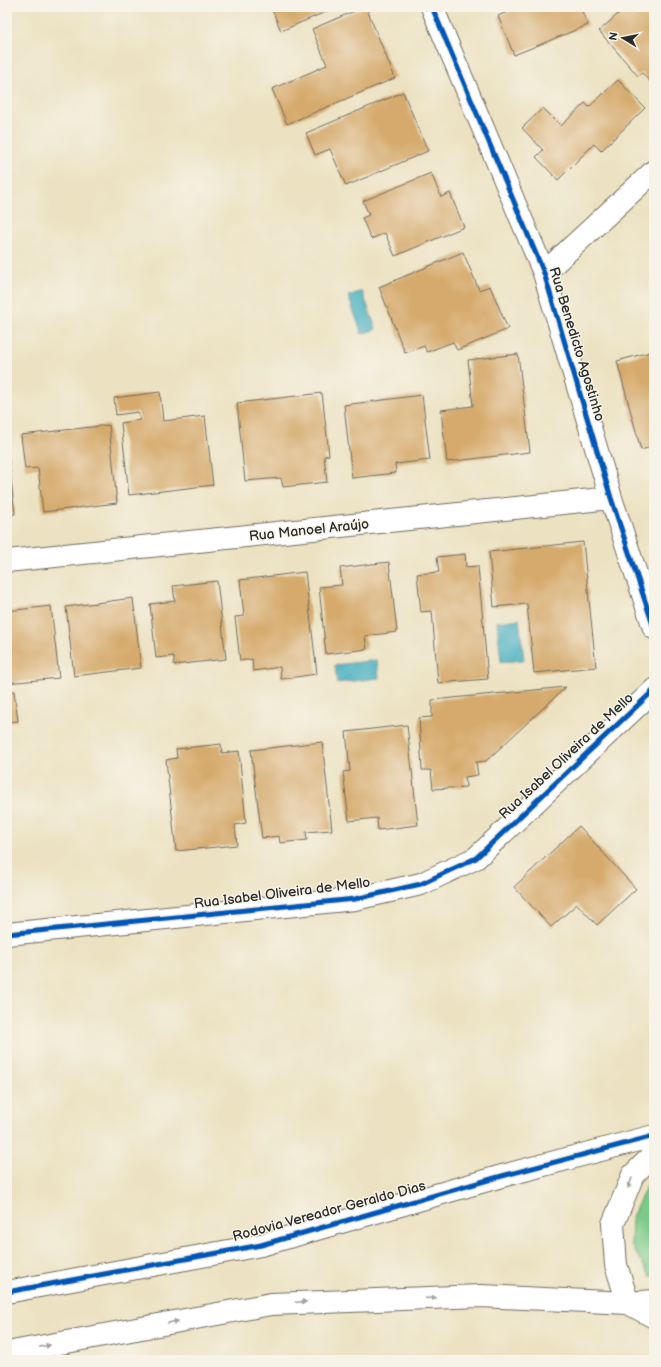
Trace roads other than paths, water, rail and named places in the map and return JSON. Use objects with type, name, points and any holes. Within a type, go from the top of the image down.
[{"type":"street","name":"Rua Benedicto Agostinho","points":[[432,7],[544,273],[611,498],[654,628]]},
{"type":"street","points":[[544,273],[654,171]]},
{"type":"street","name":"Rua Manoel Araújo","points":[[7,561],[611,498]]},
{"type":"street","name":"Rua Isabel Oliveira de Mello","points":[[7,934],[355,899],[421,884],[476,858],[654,690]]},
{"type":"street","name":"Rodovia Vereador Geraldo Dias","points":[[7,1292],[261,1244],[502,1176],[654,1136]]},
{"type":"street","points":[[654,1154],[633,1175],[613,1224],[616,1265],[628,1303],[654,1317]]},
{"type":"street","points":[[7,1353],[271,1304],[481,1296],[628,1303],[654,1301]]},
{"type":"water","points":[[362,291],[376,329],[362,334],[348,296]]},
{"type":"water","points":[[519,619],[524,660],[501,662],[497,622]]},
{"type":"water","points":[[377,660],[379,678],[337,683],[335,665]]}]
